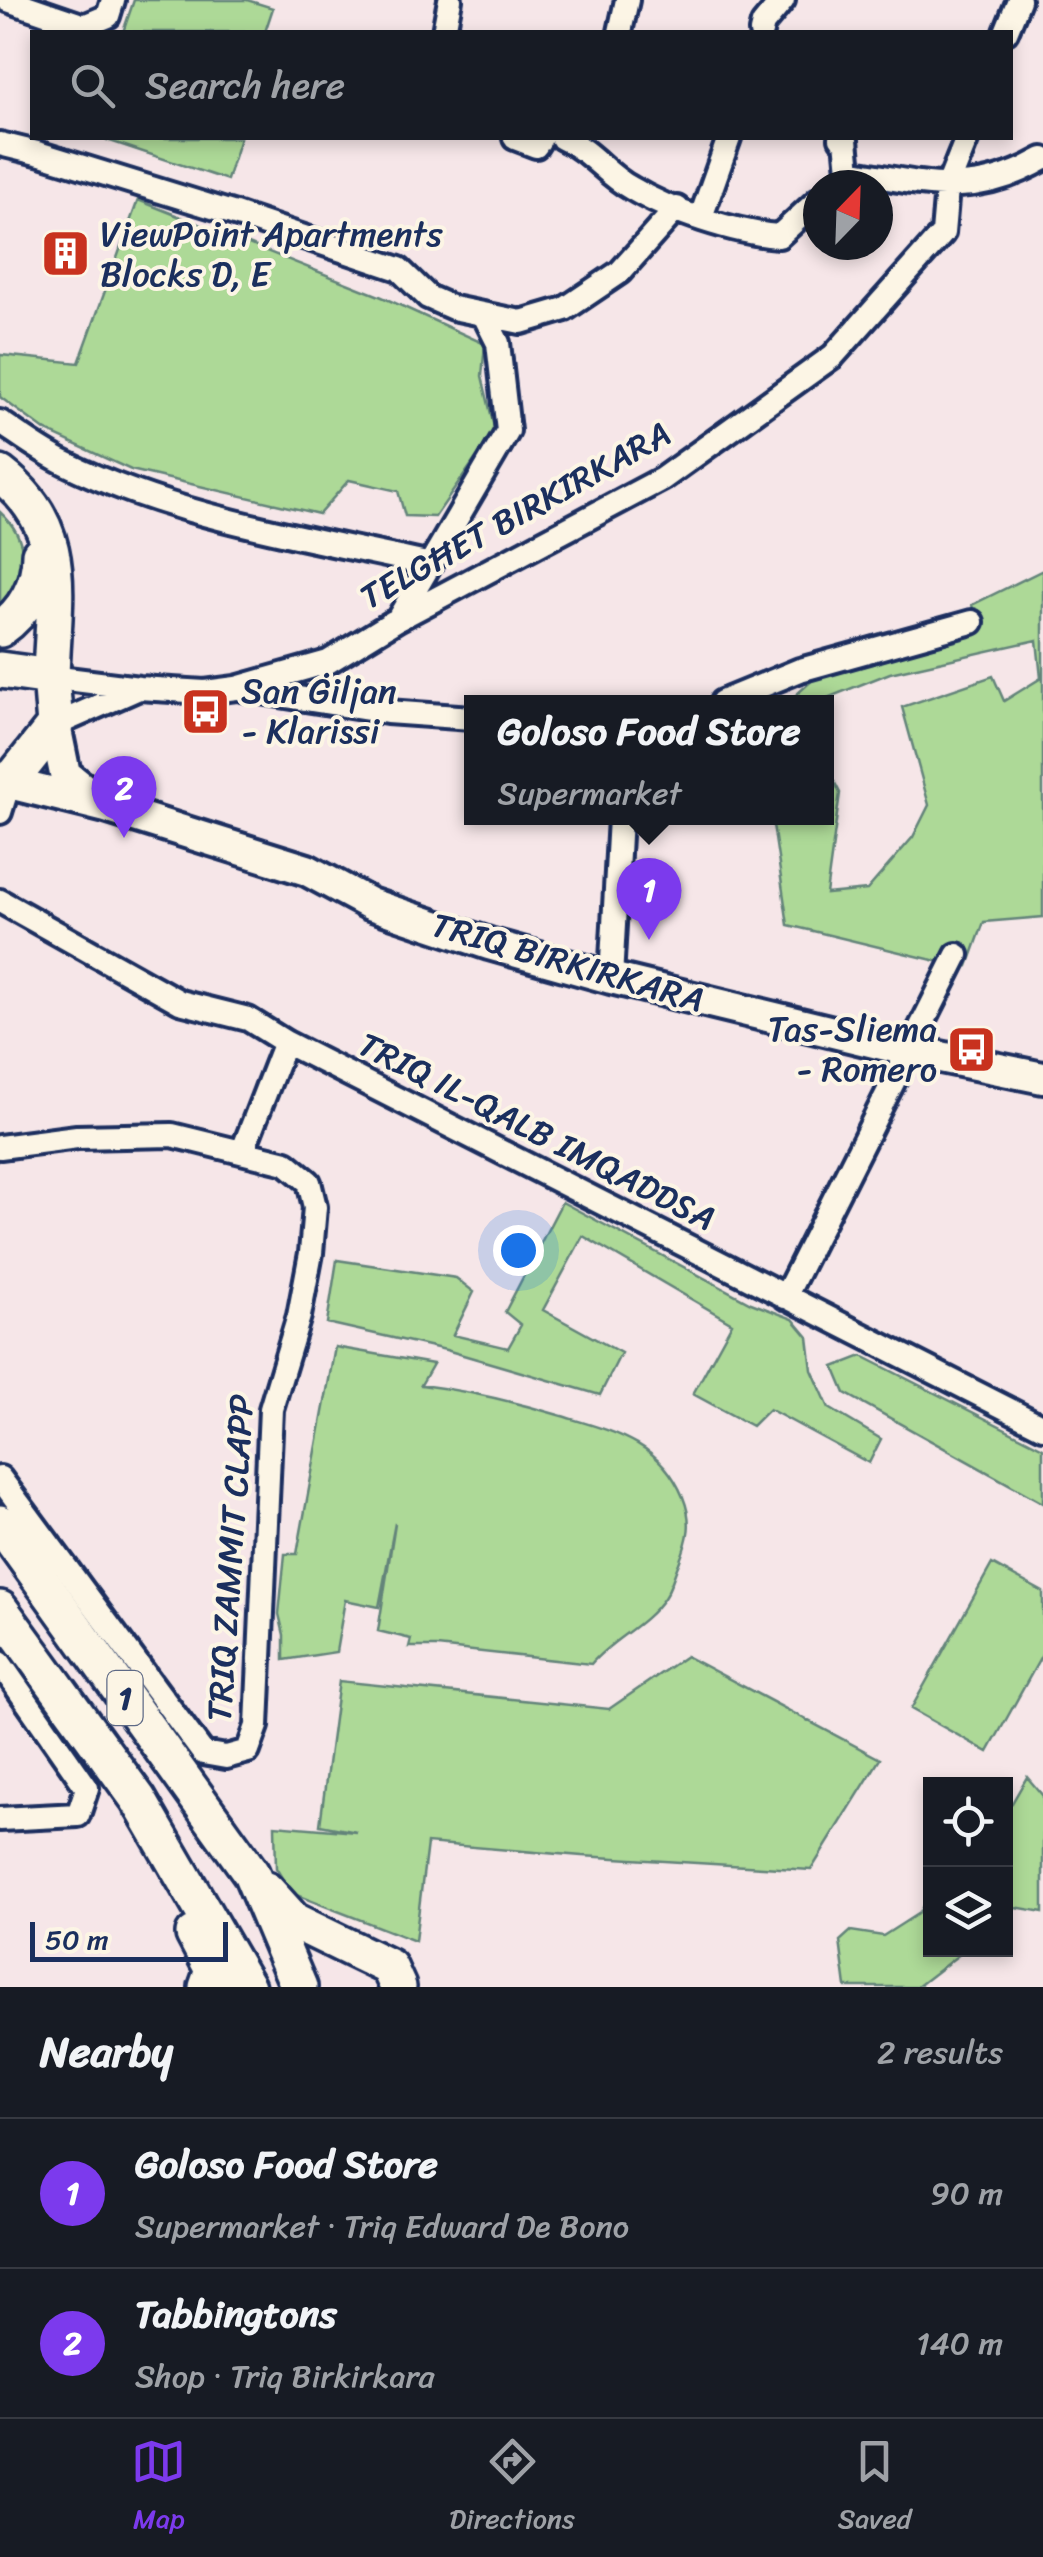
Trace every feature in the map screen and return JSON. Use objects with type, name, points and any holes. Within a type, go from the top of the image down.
[{"type":"main road","name":"TRIQ BIRKIRKARA","points":[[0,474],[32,504],[50,538],[51,677],[65,774],[106,806]]},
{"type":"main road","points":[[0,487],[26,514],[36,532],[40,566],[28,600],[0,628]]},
{"type":"main road","points":[[0,670],[51,677]]},
{"type":"main road","name":"TRIQ BIRKIRKARA","points":[[3,792],[55,725]]},
{"type":"main road","name":"TRIQ BIRKIRKARA","points":[[3,792],[106,806],[307,870],[370,904],[489,944],[611,978],[911,1051],[1043,1078]]},
{"type":"main road","name":"1","points":[[0,1523],[251,1872],[294,1921],[389,1967],[398,1987]]},
{"type":"main road","name":"1","points":[[0,1609],[138,1799],[247,1987]]},
{"type":"main road","name":"1","points":[[138,1799],[144,1841],[213,1970],[207,1987]]},
{"type":"main road","name":"1","points":[[251,1872],[298,1987]]},
{"type":"street","points":[[8,0],[83,29],[108,16],[113,0]]},
{"type":"street","points":[[72,0],[70,7],[83,29]]},
{"type":"street","points":[[444,30],[450,0]]},
{"type":"street","points":[[620,30],[627,0]]},
{"type":"street","points":[[762,30],[783,0]]},
{"type":"street","points":[[1007,30],[1019,0]]},
{"type":"street","points":[[701,217],[728,140]]},
{"type":"street","points":[[842,170],[844,140]]},
{"type":"street","name":"TELGĦET BIRKIRKARA","points":[[51,677],[205,692],[236,688],[328,662],[398,620],[662,479],[833,356],[942,233],[948,188],[966,140]]},
{"type":"street","points":[[577,141],[630,188],[731,229],[779,236],[803,214]]},
{"type":"street","points":[[0,144],[44,146],[399,270],[428,297],[485,317],[521,322],[565,309],[620,272],[676,208]]},
{"type":"street","points":[[893,183],[948,188],[1014,176],[1043,159]]},
{"type":"street","points":[[398,620],[427,564],[508,431],[498,344],[485,317]]},
{"type":"street","points":[[0,422],[62,462],[137,494],[206,514],[427,564]]},
{"type":"street","points":[[739,695],[800,670],[972,622]]},
{"type":"street","name":"TELGĦET BIRKIRKARA","points":[[55,725],[140,688]]},
{"type":"street","points":[[236,688],[387,712],[464,717]]},
{"type":"street","points":[[611,978],[620,825]]},
{"type":"street","name":"TRIQ IL-QALB IMQADDSA","points":[[0,902],[180,1002],[248,1020],[1043,1428]]},
{"type":"street","points":[[785,1297],[957,955]]},
{"type":"street","points":[[0,1147],[76,1137],[172,1135],[242,1150],[285,1042]]},
{"type":"street","name":"TRIQ ZAMMIT CLAPP","points":[[0,1478],[202,1753],[226,1757],[248,1751],[257,1726],[270,1409],[299,1316],[316,1207],[309,1182],[286,1163],[242,1150]]},
{"type":"street","points":[[0,1663],[86,1788],[78,1815],[0,1819]]},
{"type":"green space","points":[[134,0],[247,0],[273,8],[266,30],[124,30]]},
{"type":"green space","points":[[107,140],[239,140],[227,180]]},
{"type":"green space","points":[[138,200],[382,297],[485,344],[482,376],[495,431],[435,517],[405,516],[398,491],[349,480],[319,514],[131,470],[46,431],[0,397],[0,355],[79,363]]},
{"type":"green space","points":[[0,512],[19,538],[22,563],[0,616]]},
{"type":"green space","points":[[1043,570],[1043,917],[984,922],[968,966],[788,925],[773,825],[834,825],[834,781],[840,793],[826,894],[867,890],[913,837],[929,805],[902,707],[993,676],[1004,701],[1041,678],[1037,640],[890,673],[834,695],[796,695],[816,677],[979,628],[972,605]]},
{"type":"green space","points":[[562,1202],[751,1303],[793,1319],[808,1337],[812,1370],[829,1408],[881,1439],[869,1463],[769,1409],[752,1426],[693,1394],[732,1323],[583,1236],[543,1310],[621,1353],[600,1395],[446,1350],[327,1323],[337,1260],[456,1278],[474,1292],[453,1335],[508,1348],[521,1325],[505,1312]]},
{"type":"green space","points":[[335,1347],[433,1364],[421,1385],[545,1411],[618,1434],[649,1451],[673,1478],[688,1514],[685,1546],[664,1598],[591,1664],[409,1647],[411,1639],[378,1631],[395,1523],[379,1607],[345,1600],[336,1652],[284,1660],[279,1614],[285,1554],[297,1554]]},
{"type":"green space","points":[[862,1356],[1043,1448],[1043,1503],[845,1393],[834,1367]]},
{"type":"green space","points":[[992,1564],[1043,1592],[1043,1653],[988,1752],[911,1709]]},
{"type":"green space","points":[[686,1656],[880,1759],[811,1870],[427,1843],[415,1941],[291,1893],[276,1868],[275,1825],[357,1832],[320,1825],[339,1681],[609,1709]]},
{"type":"green space","points":[[1027,1777],[1043,1796],[1043,1912],[1013,1909],[1013,1801]]},
{"type":"green space","points":[[923,1905],[923,1957],[956,1957],[917,1987],[846,1987],[840,1941],[851,1931],[883,1936],[919,1913]]},
{"type":"place","name":"ViewPoint Apartments Blocks D, E","points":[[65,254]]},
{"type":"place","name":"San Ġiljan - Klarissi","points":[[206,711]]},
{"type":"place","name":"Tabbingtons","points":[[124,838]]},
{"type":"place","name":"Goloso Food Store","points":[[649,940]]},
{"type":"place","name":"Tas-Sliema - Romero","points":[[972,1049]]}]
